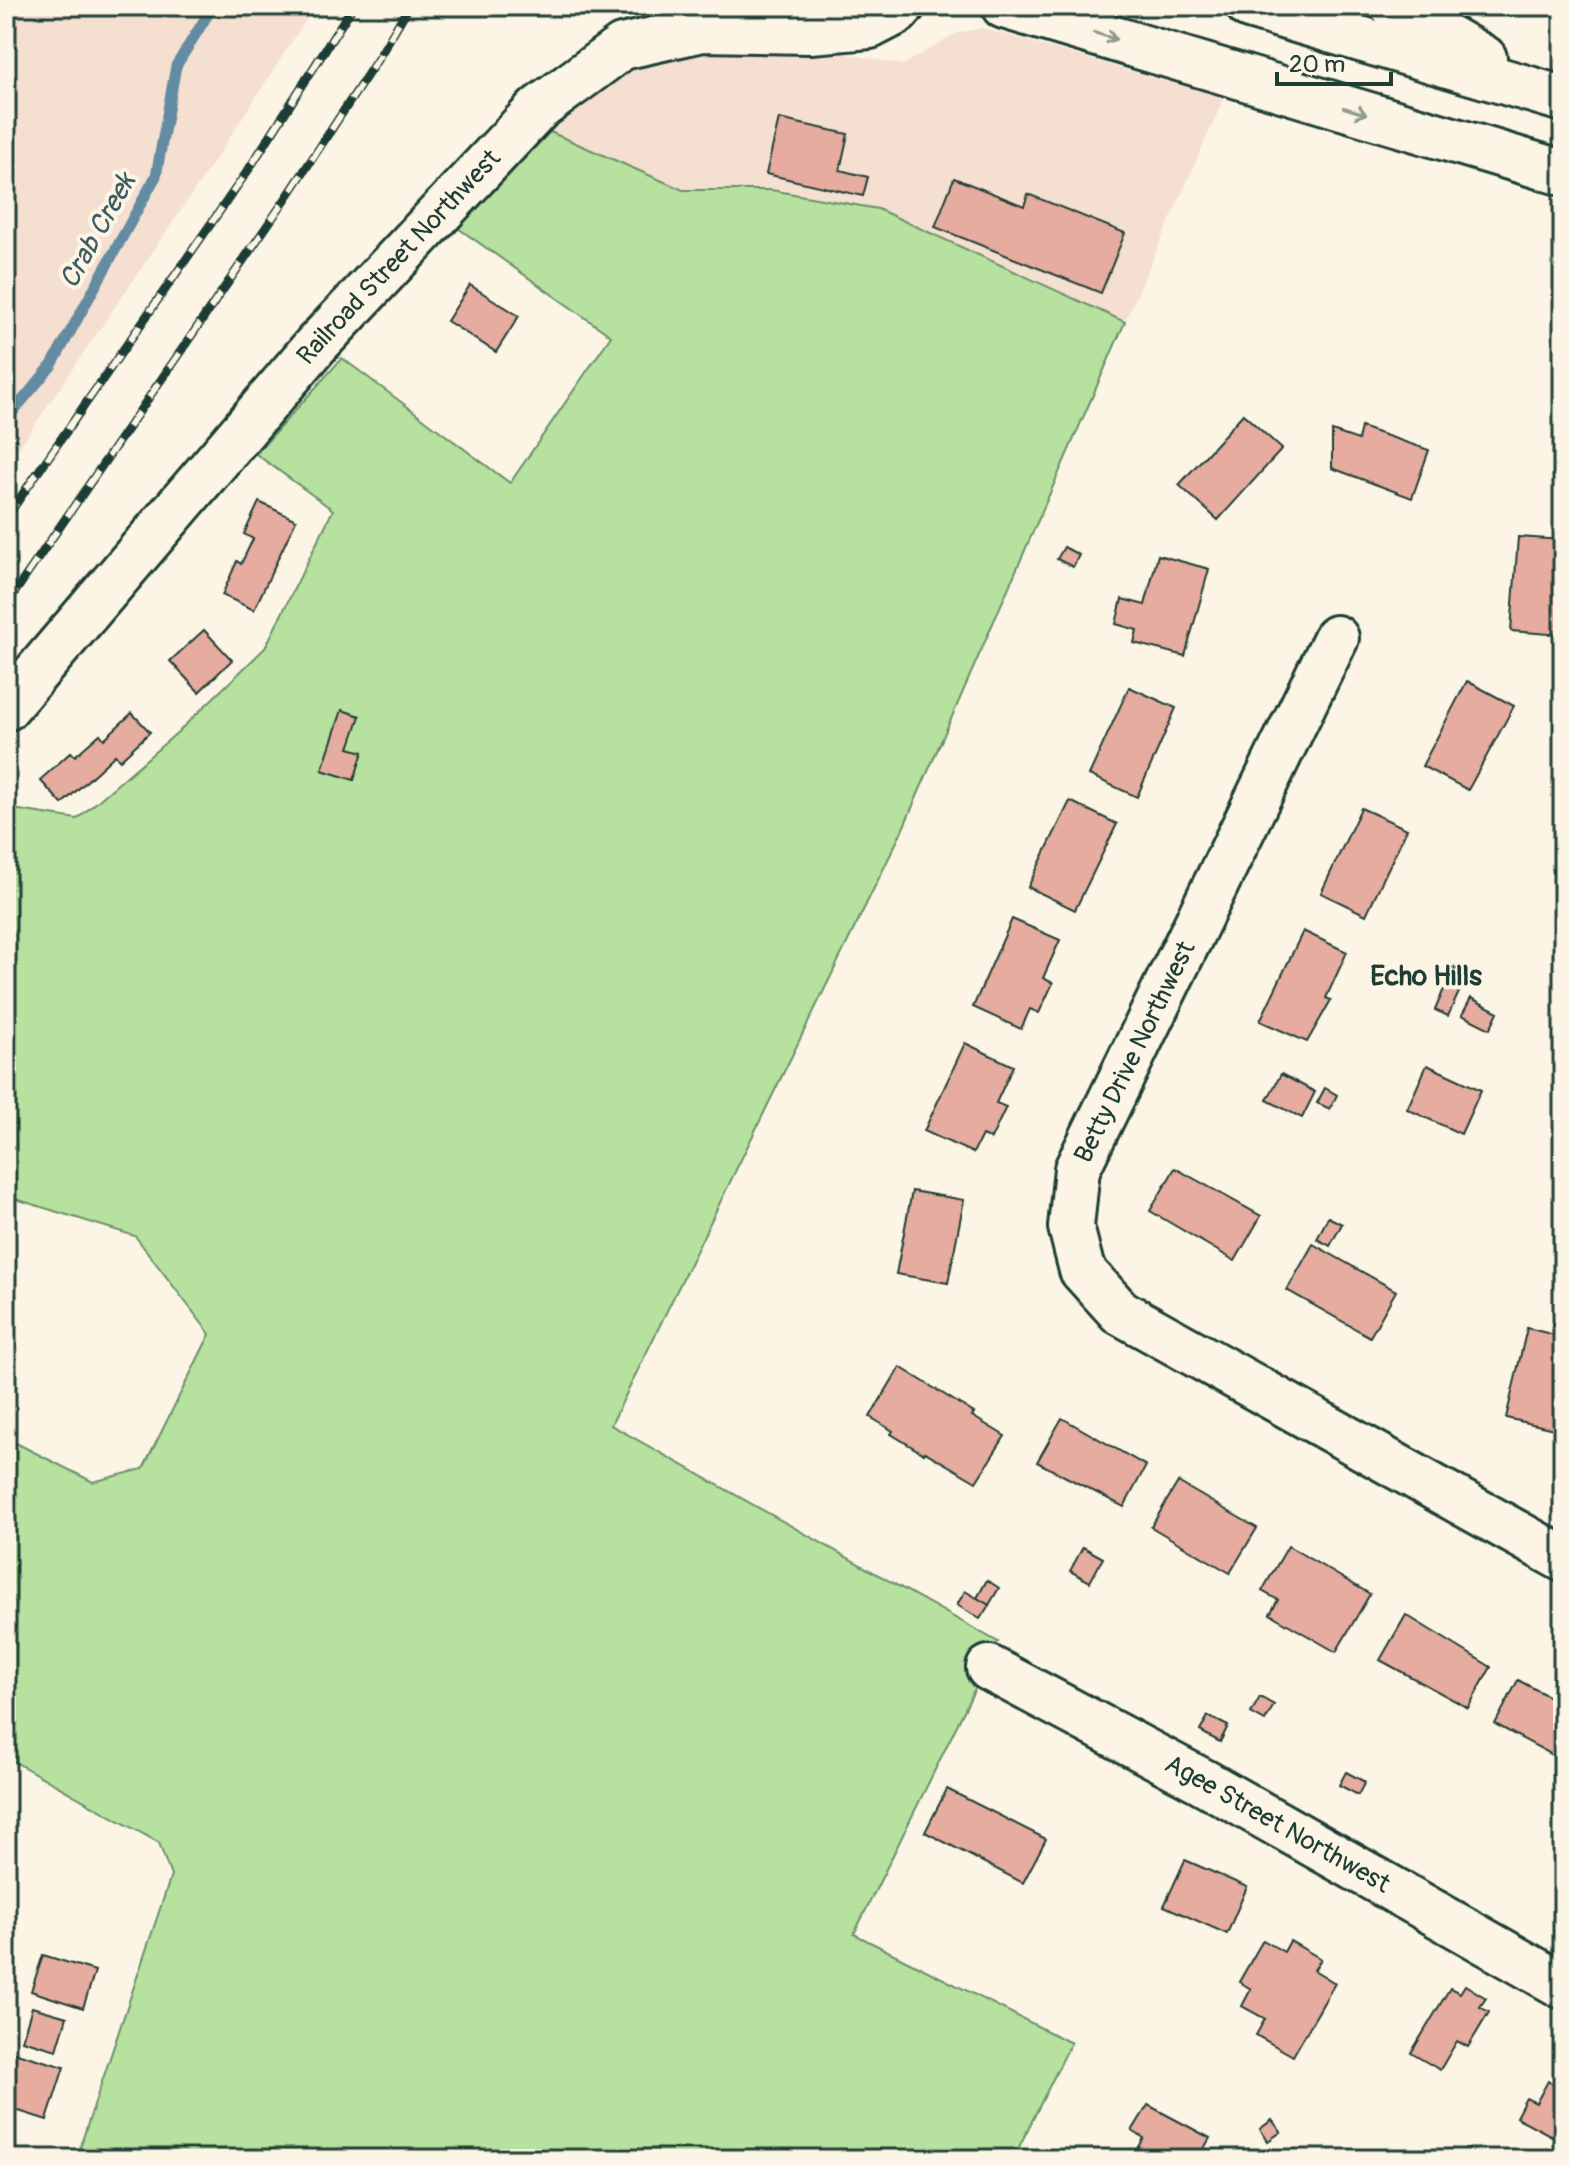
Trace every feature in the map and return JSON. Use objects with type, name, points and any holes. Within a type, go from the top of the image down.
[{"type":"street","name":"Railroad Street Northwest","points":[[6,708],[316,345],[538,109],[622,47],[702,29],[810,31],[870,26],[897,12],[902,6]]},
{"type":"street","points":[[1004,6],[1563,173]]},
{"type":"street","points":[[1249,6],[1554,96]]},
{"type":"street","points":[[1393,6],[1554,96]]},
{"type":"street","name":"Betty Drive Northwest","points":[[1336,638],[1077,1169],[1071,1227],[1082,1270],[1120,1312],[1563,1559]]},
{"type":"street","name":"Agee Street Northwest","points":[[989,1668],[1202,1781],[1563,1986]]},
{"type":"shaded area","points":[[6,6],[315,6],[209,169],[6,467]]},
{"type":"shaded area","points":[[982,28],[1224,98],[1125,322],[878,209],[771,190],[683,190],[541,128],[600,83],[649,57],[687,47],[790,47],[903,65],[957,33]]},
{"type":"green space","points":[[541,128],[683,190],[771,190],[878,209],[1125,322],[901,833],[611,1425],[998,1642],[854,1934],[1071,2043],[1013,2159],[76,2159],[171,1876],[159,1843],[6,1757],[6,1438],[93,1482],[143,1469],[210,1334],[135,1236],[6,1196],[6,808],[77,819],[179,731],[265,648],[333,510],[256,454],[342,358],[510,483],[611,336],[458,228]]},
{"type":"building","points":[[779,119],[848,134],[840,170],[868,177],[863,196],[766,174]]},
{"type":"building","points":[[954,178],[1024,206],[1028,194],[1125,233],[1101,293],[935,227]]},
{"type":"building","points":[[470,285],[519,316],[496,352],[447,321]]},
{"type":"building","points":[[1243,414],[1282,449],[1218,520],[1179,485]]},
{"type":"building","points":[[1361,427],[1429,450],[1412,498],[1332,468],[1332,431],[1358,440]]},
{"type":"building","points":[[259,502],[296,520],[254,610],[222,595],[237,561],[241,564],[253,539],[244,534]]},
{"type":"building","points":[[1518,537],[1563,540],[1561,635],[1511,631]]},
{"type":"building","points":[[1064,547],[1079,555],[1073,567],[1057,559]]},
{"type":"building","points":[[1158,555],[1209,569],[1185,656],[1134,643],[1137,630],[1116,624],[1122,599],[1145,605]]},
{"type":"building","points":[[204,630],[232,660],[199,692],[170,661]]},
{"type":"building","points":[[1467,681],[1514,706],[1468,790],[1422,766]]},
{"type":"building","points":[[1129,687],[1176,708],[1137,797],[1089,775]]},
{"type":"building","points":[[342,710],[360,716],[349,748],[363,752],[354,780],[322,770]]},
{"type":"building","points":[[132,713],[150,732],[120,760],[115,755],[62,804],[40,780],[71,752],[75,756],[100,734],[104,739]]},
{"type":"building","points":[[1070,801],[1117,824],[1075,910],[1028,887]]},
{"type":"building","points":[[1361,808],[1407,829],[1366,915],[1321,893]]},
{"type":"building","points":[[1012,919],[1060,940],[1043,978],[1053,983],[1039,1013],[1030,1009],[1021,1029],[973,1007]]},
{"type":"building","points":[[1303,931],[1347,952],[1326,998],[1331,1000],[1307,1042],[1260,1021]]},
{"type":"building","points":[[1447,982],[1461,988],[1448,1016],[1435,1010]]},
{"type":"building","points":[[1471,998],[1498,1012],[1490,1029],[1462,1015]]},
{"type":"building","points":[[965,1043],[1013,1066],[996,1103],[1006,1107],[991,1139],[982,1135],[973,1153],[924,1131]]},
{"type":"building","points":[[1427,1065],[1481,1090],[1461,1134],[1407,1109]]},
{"type":"building","points":[[1281,1074],[1315,1092],[1302,1118],[1267,1100]]},
{"type":"building","points":[[1325,1088],[1337,1095],[1330,1109],[1317,1103]]},
{"type":"building","points":[[1175,1168],[1261,1216],[1235,1261],[1150,1211]]},
{"type":"building","points":[[912,1191],[964,1200],[948,1283],[896,1274]]},
{"type":"building","points":[[1328,1217],[1342,1224],[1330,1246],[1317,1239]]},
{"type":"building","points":[[1313,1244],[1396,1291],[1370,1337],[1287,1290]]},
{"type":"building","points":[[1527,1328],[1563,1337],[1563,1389],[1554,1429],[1506,1418]]},
{"type":"building","points":[[900,1367],[1005,1436],[976,1482],[891,1434],[893,1431],[870,1417]]},
{"type":"building","points":[[1062,1418],[1146,1466],[1124,1507],[1037,1462]]},
{"type":"building","points":[[1178,1482],[1257,1528],[1230,1573],[1151,1527]]},
{"type":"building","points":[[1288,1546],[1370,1594],[1336,1652],[1270,1614],[1278,1600],[1262,1591]]},
{"type":"building","points":[[1083,1547],[1103,1558],[1090,1582],[1070,1571]]},
{"type":"building","points":[[987,1580],[999,1588],[989,1605],[977,1598]]},
{"type":"building","points":[[965,1591],[989,1605],[980,1619],[957,1605]]},
{"type":"building","points":[[1406,1615],[1491,1667],[1468,1708],[1380,1660]]},
{"type":"building","points":[[1518,1680],[1563,1704],[1563,1753],[1560,1759],[1495,1724]]},
{"type":"building","points":[[1260,1697],[1274,1705],[1265,1721],[1251,1713]]},
{"type":"building","points":[[1208,1716],[1228,1726],[1220,1742],[1200,1731]]},
{"type":"building","points":[[1346,1772],[1365,1782],[1358,1795],[1339,1785]]},
{"type":"building","points":[[947,1789],[1046,1839],[1023,1883],[925,1832]]},
{"type":"building","points":[[1185,1860],[1247,1887],[1227,1934],[1164,1906]]},
{"type":"building","points":[[1263,1940],[1284,1952],[1290,1941],[1321,1959],[1314,1970],[1335,1983],[1293,2056],[1256,2035],[1265,2019],[1242,2006],[1251,1989],[1239,1982]]},
{"type":"building","points":[[43,1955],[95,1971],[83,2008],[31,1991]]},
{"type":"building","points":[[1465,1985],[1486,1998],[1480,2007],[1489,2012],[1468,2047],[1457,2041],[1440,2070],[1411,2053],[1450,1988],[1460,1993]]},
{"type":"building","points":[[32,2007],[67,2017],[57,2050],[22,2040]]},
{"type":"building","points":[[13,2052],[64,2067],[47,2120],[6,2107],[6,2075]]},
{"type":"building","points":[[1548,2081],[1563,2089],[1563,2142],[1516,2117],[1526,2098],[1536,2103]]},
{"type":"building","points":[[1148,2105],[1210,2138],[1198,2159],[1132,2159],[1144,2138],[1132,2131]]},
{"type":"building","points":[[1272,2120],[1281,2132],[1268,2141],[1260,2129]]},
{"type":"waterway","name":"Crab Creek","points":[[6,420],[52,365],[156,176],[176,66],[213,6]]},
{"type":"railway","points":[[6,518],[249,169],[353,6]]},
{"type":"railway","points":[[6,605],[291,191],[409,6]]},
{"type":"district","name":"Echo Hills","points":[[1426,976]]}]
